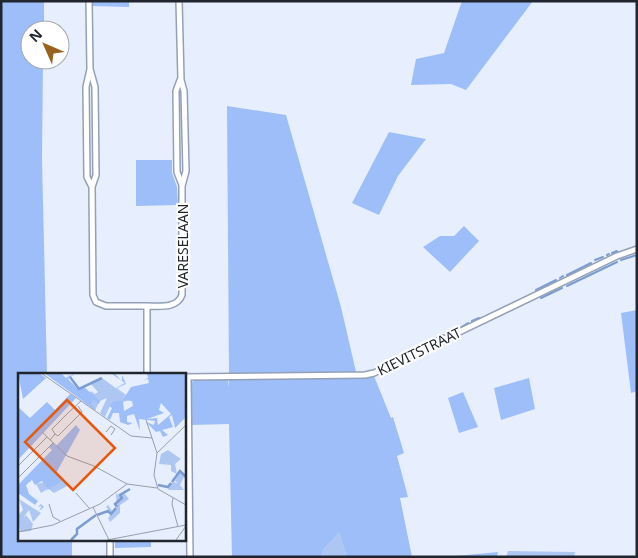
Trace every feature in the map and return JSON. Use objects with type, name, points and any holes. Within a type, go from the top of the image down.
[{"type":"street","points":[[89,1],[90,69],[86,87],[87,177],[92,187]]},
{"type":"street","name":"VARESELAAN","points":[[92,187],[93,295],[96,302],[106,306],[147,306],[175,304],[180,301],[182,295],[182,186],[186,171],[179,1]]},
{"type":"street","points":[[90,69],[95,86],[96,106],[96,175],[92,187]]},
{"type":"street","name":"VARESELAAN","points":[[181,80],[176,91],[177,172],[182,186]]},
{"type":"street","name":"KIEVITSTRAAT","points":[[186,377],[374,374],[608,260],[637,249]]},
{"type":"street","points":[[147,306],[147,373]]},
{"type":"street","points":[[186,377],[190,557]]},
{"type":"street","points":[[110,540],[110,557]]},
{"type":"shaded area","points":[[1,1],[44,1],[44,20],[20,20],[20,70],[43,70],[42,159],[47,373],[18,373],[18,540],[72,540],[72,557],[1,557]]},
{"type":"shaded area","points":[[92,1],[129,1],[129,7],[92,6]]},
{"type":"shaded area","points":[[462,1],[533,1],[466,90],[451,84],[411,85],[416,59],[444,53]]},
{"type":"shaded area","points":[[227,106],[286,115],[341,307],[356,372],[229,374]]},
{"type":"shaded area","points":[[389,132],[426,139],[398,176],[379,215],[352,203]]},
{"type":"shaded area","points":[[136,160],[172,160],[172,173],[177,187],[178,205],[136,206]]},
{"type":"shaded area","points":[[464,226],[479,241],[450,272],[423,247],[440,236],[454,236]]},
{"type":"shaded area","points":[[637,310],[637,391],[631,393],[621,313]]},
{"type":"shaded area","points":[[374,376],[391,418],[393,417],[404,453],[397,456],[408,497],[400,498],[412,557],[347,557],[339,533],[324,549],[321,557],[232,557],[229,424],[191,425],[191,383],[196,379],[228,380],[228,388],[229,379],[355,379]]},
{"type":"shaded area","points":[[529,378],[535,409],[501,420],[494,388]]},
{"type":"shaded area","points":[[463,392],[478,427],[459,433],[448,398]]},
{"type":"shaded area","points":[[339,533],[347,557],[321,557],[324,549]]},
{"type":"shaded area","points":[[115,540],[151,540],[151,547],[115,548]]},
{"type":"shaded area","points":[[508,551],[575,552],[574,557],[506,557]]},
{"type":"shaded area","points":[[498,552],[497,557],[446,557]]},
{"type":"waterway","points":[[612,253],[617,251]]},
{"type":"waterway","points":[[621,260],[637,255]]},
{"type":"waterway","points":[[595,260],[603,257]]},
{"type":"waterway","points":[[567,286],[617,262]]},
{"type":"waterway","points":[[567,275],[591,263]]},
{"type":"waterway","points":[[536,290],[556,280]]},
{"type":"waterway","points":[[541,298],[562,288]]},
{"type":"waterway","points":[[472,321],[479,318]]},
{"type":"waterway","points":[[460,328],[468,323]]},
{"type":"waterway","points":[[448,333],[457,328]]},
{"type":"waterway","points":[[431,341],[443,335]]}]
